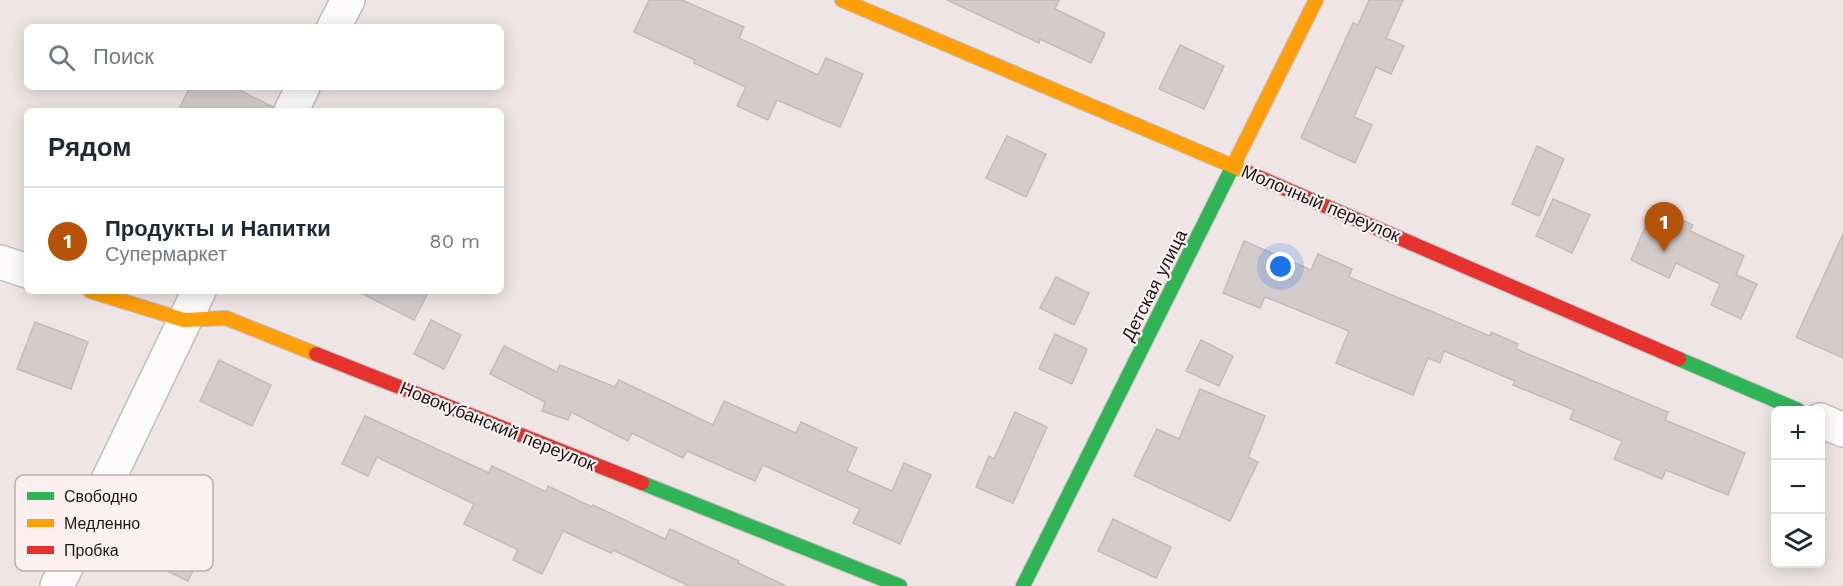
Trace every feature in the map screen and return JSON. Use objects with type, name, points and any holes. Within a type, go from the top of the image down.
[{"type":"street","points":[[336,24],[348,0]]},
{"type":"street","name":"Молочный переулок","points":[[842,0],[1234,166],[1786,406]]},
{"type":"street","name":"Детская улица","points":[[1023,586],[1316,0]]},
{"type":"street","points":[[292,108],[302,90]]},
{"type":"street","points":[[0,262],[24,270]]},
{"type":"street","name":"Новокубанский переулок","points":[[100,294],[184,320],[226,318],[900,586]]},
{"type":"street","points":[[110,475],[197,294]]},
{"type":"street","points":[[1825,422],[1843,430]]},
{"type":"street","points":[[57,586],[64,571]]},
{"type":"building","points":[[649,0],[682,0],[744,27],[739,38],[818,75],[826,58],[863,74],[840,127],[777,100],[768,120],[737,106],[746,87],[634,32]]},
{"type":"building","points":[[947,0],[1059,0],[1055,9],[1105,33],[1091,63],[1040,39],[1039,43]]},
{"type":"building","points":[[1369,0],[1403,0],[1386,38],[1404,46],[1391,74],[1376,67],[1354,117],[1372,125],[1355,163],[1301,138],[1353,23],[1358,25]]},
{"type":"building","points":[[1180,45],[1224,66],[1204,109],[1159,89]]},
{"type":"building","points":[[188,90],[239,90],[273,107],[273,108],[180,108]]},
{"type":"building","points":[[1007,136],[1046,154],[1026,197],[986,178]]},
{"type":"building","points":[[1537,146],[1564,159],[1539,216],[1512,204]]},
{"type":"building","points":[[1553,199],[1590,215],[1572,253],[1536,236]]},
{"type":"building","points":[[1654,207],[1693,225],[1690,231],[1744,256],[1736,275],[1757,284],[1741,319],[1711,305],[1720,284],[1676,263],[1669,278],[1631,260]]},
{"type":"building","points":[[1843,234],[1843,358],[1796,337]]},
{"type":"building","points":[[1244,241],[1311,270],[1318,254],[1352,269],[1349,277],[1490,336],[1491,332],[1518,344],[1516,349],[1668,412],[1665,420],[1745,453],[1728,495],[1666,470],[1662,479],[1614,459],[1622,441],[1570,419],[1574,410],[1513,385],[1515,381],[1444,351],[1440,363],[1428,358],[1413,395],[1336,363],[1349,331],[1265,297],[1260,308],[1223,293]]},
{"type":"building","points":[[1056,277],[1089,293],[1074,325],[1040,308]]},
{"type":"building","points":[[363,294],[427,294],[414,320]]},
{"type":"building","points":[[431,320],[461,335],[444,369],[414,354]]},
{"type":"building","points":[[35,322],[88,342],[71,389],[17,369]]},
{"type":"building","points":[[1055,334],[1087,349],[1072,384],[1039,369]]},
{"type":"building","points":[[1201,340],[1233,356],[1219,386],[1186,371]]},
{"type":"building","points":[[504,346],[557,372],[560,365],[615,387],[619,380],[713,425],[724,401],[796,433],[801,422],[857,448],[847,471],[892,491],[904,463],[931,475],[900,544],[853,523],[860,509],[763,465],[755,481],[687,451],[683,458],[632,433],[628,441],[571,412],[568,420],[542,411],[545,402],[490,374]]},
{"type":"building","points":[[219,360],[271,385],[252,426],[200,401]]},
{"type":"building","points":[[1200,389],[1265,416],[1248,457],[1258,462],[1230,521],[1134,476],[1157,429],[1179,439]]},
{"type":"building","points":[[1015,412],[1047,427],[1013,503],[976,487],[989,456],[994,459]]},
{"type":"building","points":[[365,416],[489,473],[492,466],[546,492],[548,486],[665,539],[670,529],[786,586],[689,586],[613,550],[611,553],[563,531],[542,574],[513,560],[518,550],[464,524],[474,504],[377,457],[368,476],[342,464]]},
{"type":"building","points":[[1113,519],[1171,547],[1156,578],[1098,551]]},
{"type":"building","points":[[167,571],[193,571],[188,581]]},
{"type":"traffic: fast","points":[[1023,586],[1233,166]]},
{"type":"traffic: fast","points":[[1679,359],[1789,406]]},
{"type":"traffic: fast","points":[[642,483],[900,586]]},
{"type":"traffic: slow","points":[[842,0],[1249,173]]},
{"type":"traffic: slow","points":[[1233,166],[1316,0]]},
{"type":"traffic: slow","points":[[100,294],[184,320],[226,318],[316,354]]},
{"type":"traffic: jam","points":[[1249,173],[1679,359]]},
{"type":"traffic: jam","points":[[316,354],[642,483]]},
{"type":"place","name":"Продукты и Напитки","points":[[1664,252]]}]
